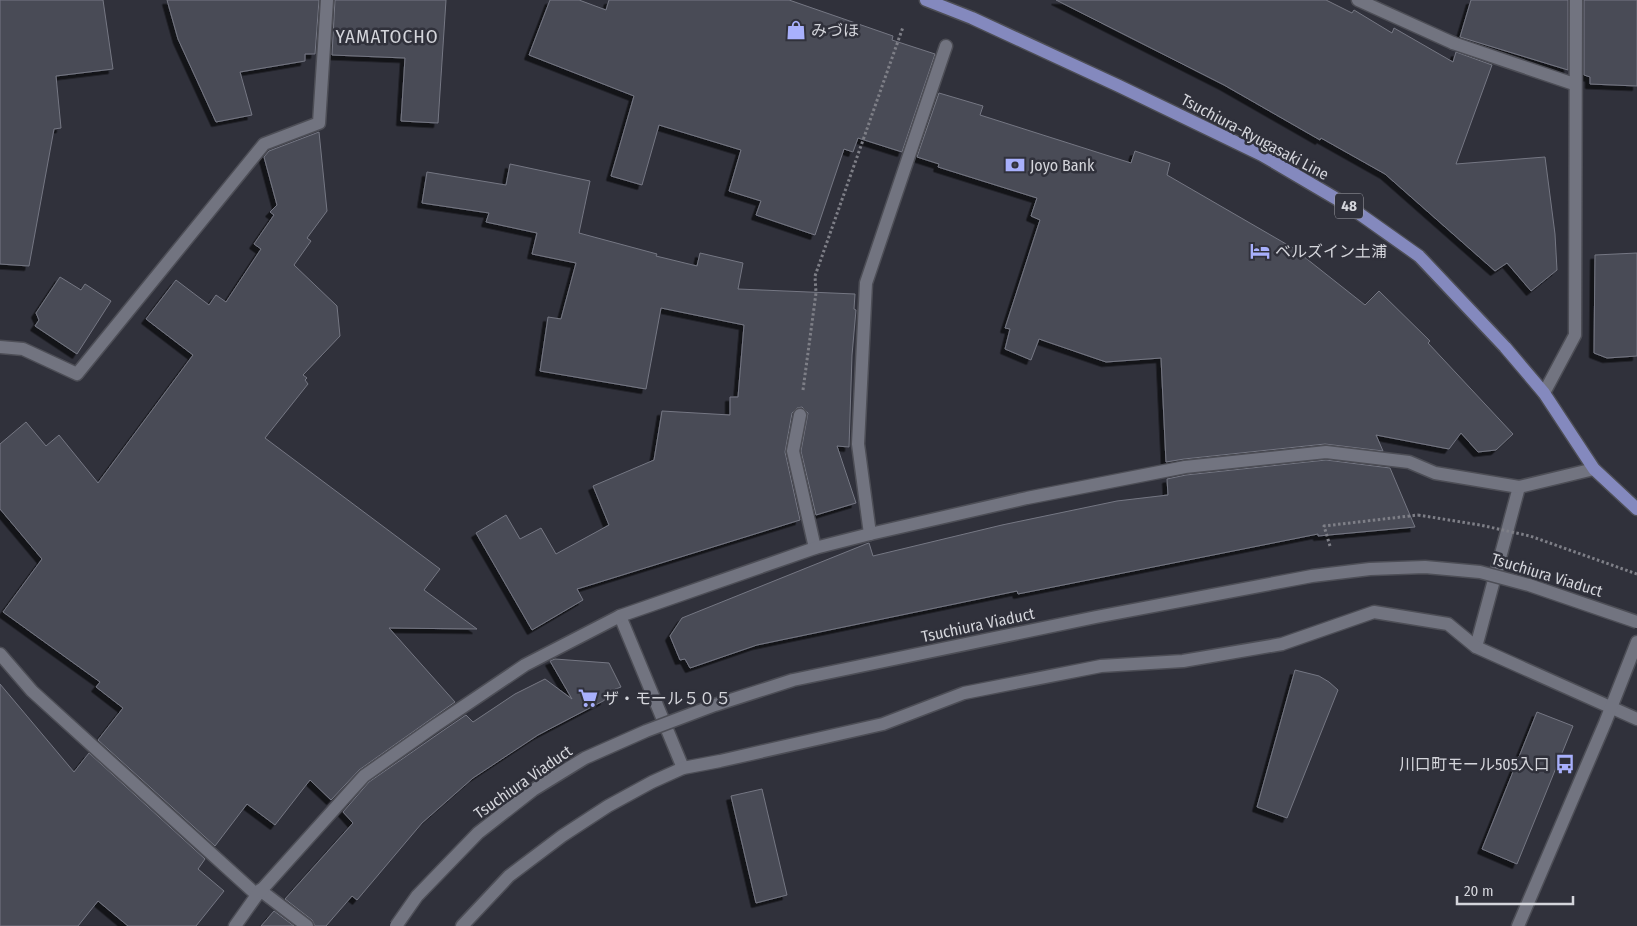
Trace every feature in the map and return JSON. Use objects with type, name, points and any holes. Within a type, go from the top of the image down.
[{"type":"main road","name":"Tsuchiura-Ryugasaki Line","points":[[926,0],[972,18],[1262,155],[1347,204],[1419,256],[1505,347],[1544,392],[1594,469],[1637,509]]},
{"type":"street","points":[[0,347],[23,349],[77,374],[264,144],[319,123],[327,0]]},
{"type":"street","points":[[1358,0],[1452,43],[1574,84]]},
{"type":"street","points":[[1544,392],[1575,335],[1574,84],[1576,0]]},
{"type":"street","points":[[870,534],[858,444],[866,283],[946,46]]},
{"type":"street","points":[[800,416],[793,451],[815,548]]},
{"type":"street","points":[[236,926],[259,893],[364,776],[525,665],[620,616],[815,548],[1027,498],[1185,467],[1326,452],[1409,462],[1435,473],[1519,487],[1594,469]]},
{"type":"street","points":[[1476,647],[1519,487]]},
{"type":"street","name":"Tsuchiura Viaduct","points":[[396,926],[417,896],[478,833],[533,790],[585,758],[646,730],[715,704],[794,680],[1096,618],[1312,576],[1370,568],[1425,567],[1480,572],[1529,585],[1637,622]]},
{"type":"street","points":[[462,926],[510,876],[562,836],[608,806],[652,782],[683,768],[883,724],[964,693],[1101,666],[1183,661],[1282,644],[1374,612],[1448,624],[1476,647],[1637,718]]},
{"type":"street","points":[[620,616],[683,768]]},
{"type":"street","points":[[1518,926],[1611,708],[1637,642]]},
{"type":"street","points":[[0,654],[32,691],[259,893],[307,926]]},
{"type":"path","points":[[800,416],[816,293],[815,276],[903,27]]},
{"type":"path","points":[[1330,548],[1324,526],[1418,515],[1480,525],[1530,536],[1637,574]]},
{"type":"building","points":[[0,0],[103,0],[113,69],[56,76],[61,128],[54,129],[29,266],[0,264]]},
{"type":"building","points":[[167,0],[319,0],[315,54],[305,54],[305,61],[240,72],[252,115],[216,122],[178,39]]},
{"type":"building","points":[[335,0],[446,0],[438,123],[401,121],[405,58],[332,55]]},
{"type":"building","points":[[550,0],[579,0],[606,10],[609,0],[789,0],[893,36],[892,40],[935,54],[902,152],[858,138],[853,152],[844,149],[815,235],[756,215],[761,201],[729,191],[741,150],[659,125],[642,185],[611,176],[634,96],[529,55]]},
{"type":"building","points":[[1056,0],[1326,0],[1352,13],[1354,10],[1392,33],[1394,28],[1453,62],[1456,52],[1492,65],[1456,164],[1545,157],[1555,234],[1557,270],[1531,291],[1507,263],[1495,271],[1385,174],[1321,138],[1320,140],[1224,85]]},
{"type":"building","points":[[1471,0],[1568,0],[1568,70],[1460,37]]},
{"type":"building","points":[[1584,0],[1637,0],[1637,86],[1590,84],[1590,77],[1584,75]]},
{"type":"building","points":[[939,93],[983,106],[980,115],[1131,163],[1135,151],[1170,163],[1167,175],[1293,248],[1365,305],[1379,291],[1430,341],[1428,343],[1513,434],[1496,450],[1478,452],[1461,433],[1449,449],[1376,435],[1383,451],[1325,444],[1166,462],[1161,358],[1106,362],[1039,339],[1031,360],[1005,349],[1010,329],[1005,328],[1040,220],[1031,216],[1037,198],[938,167],[939,164],[917,157]]},
{"type":"building","points":[[319,132],[327,211],[307,238],[311,241],[294,265],[337,306],[340,336],[303,375],[307,378],[305,380],[308,384],[265,438],[440,569],[424,590],[477,629],[389,628],[455,702],[359,770],[331,800],[310,780],[275,825],[247,804],[215,846],[98,740],[123,708],[96,687],[100,682],[3,612],[42,559],[0,509],[0,444],[26,422],[46,446],[59,435],[98,483],[193,355],[146,319],[176,280],[209,305],[216,295],[226,302],[261,249],[254,244],[274,215],[270,212],[277,205],[264,157],[269,151]]},
{"type":"building","points":[[510,164],[590,181],[579,233],[697,266],[700,253],[743,263],[738,289],[855,294],[854,309],[856,310],[852,355],[849,447],[837,446],[856,503],[816,515],[801,451],[808,413],[802,407],[797,408],[792,413],[785,452],[800,520],[577,589],[583,600],[532,630],[476,533],[506,515],[520,539],[541,528],[556,554],[609,525],[593,486],[654,460],[662,411],[730,415],[730,397],[738,397],[744,325],[661,308],[646,389],[540,371],[548,317],[561,319],[576,263],[532,254],[537,233],[486,222],[489,213],[422,203],[427,172],[506,185]]},
{"type":"building","points":[[1637,253],[1637,356],[1607,358],[1594,353],[1595,255]]},
{"type":"building","points":[[60,277],[81,290],[85,284],[111,301],[77,354],[35,326],[39,320],[36,313]]},
{"type":"building","points":[[1326,460],[1390,468],[1415,527],[1318,536],[1318,534],[1018,594],[1017,591],[757,645],[690,668],[685,659],[680,660],[670,636],[682,618],[869,543],[873,556],[1002,525],[1117,501],[1168,495],[1167,479],[1186,475]]},
{"type":"building","points":[[555,659],[609,663],[621,687],[603,694],[605,700],[538,735],[473,778],[422,823],[357,900],[352,896],[326,926],[315,926],[312,920],[285,899],[353,823],[343,812],[369,782],[466,715],[473,722],[515,694],[545,679],[572,699],[550,661]]},
{"type":"building","points":[[1295,670],[1319,676],[1338,690],[1287,818],[1257,807]]},
{"type":"building","points":[[0,684],[74,772],[89,753],[205,859],[198,869],[224,891],[196,926],[128,926],[98,901],[78,926],[0,926]]},
{"type":"building","points":[[1537,712],[1573,726],[1517,864],[1482,849]]},
{"type":"building","points":[[762,789],[787,895],[756,903],[731,796]]},
{"type":"building","points":[[274,911],[294,926],[261,926]]},
{"type":"place","name":"みづほ","points":[[796,30]]},
{"type":"place","name":"Joyo Bank","points":[[1015,165]]},
{"type":"place","name":"ベルズイン土浦","points":[[1260,251]]},
{"type":"place","name":"ザ・モール５０５","points":[[588,698]]},
{"type":"place","name":"川口町モール505入口","points":[[1565,764]]},
{"type":"district","name":"YAMATOCHO","points":[[387,36]]}]
